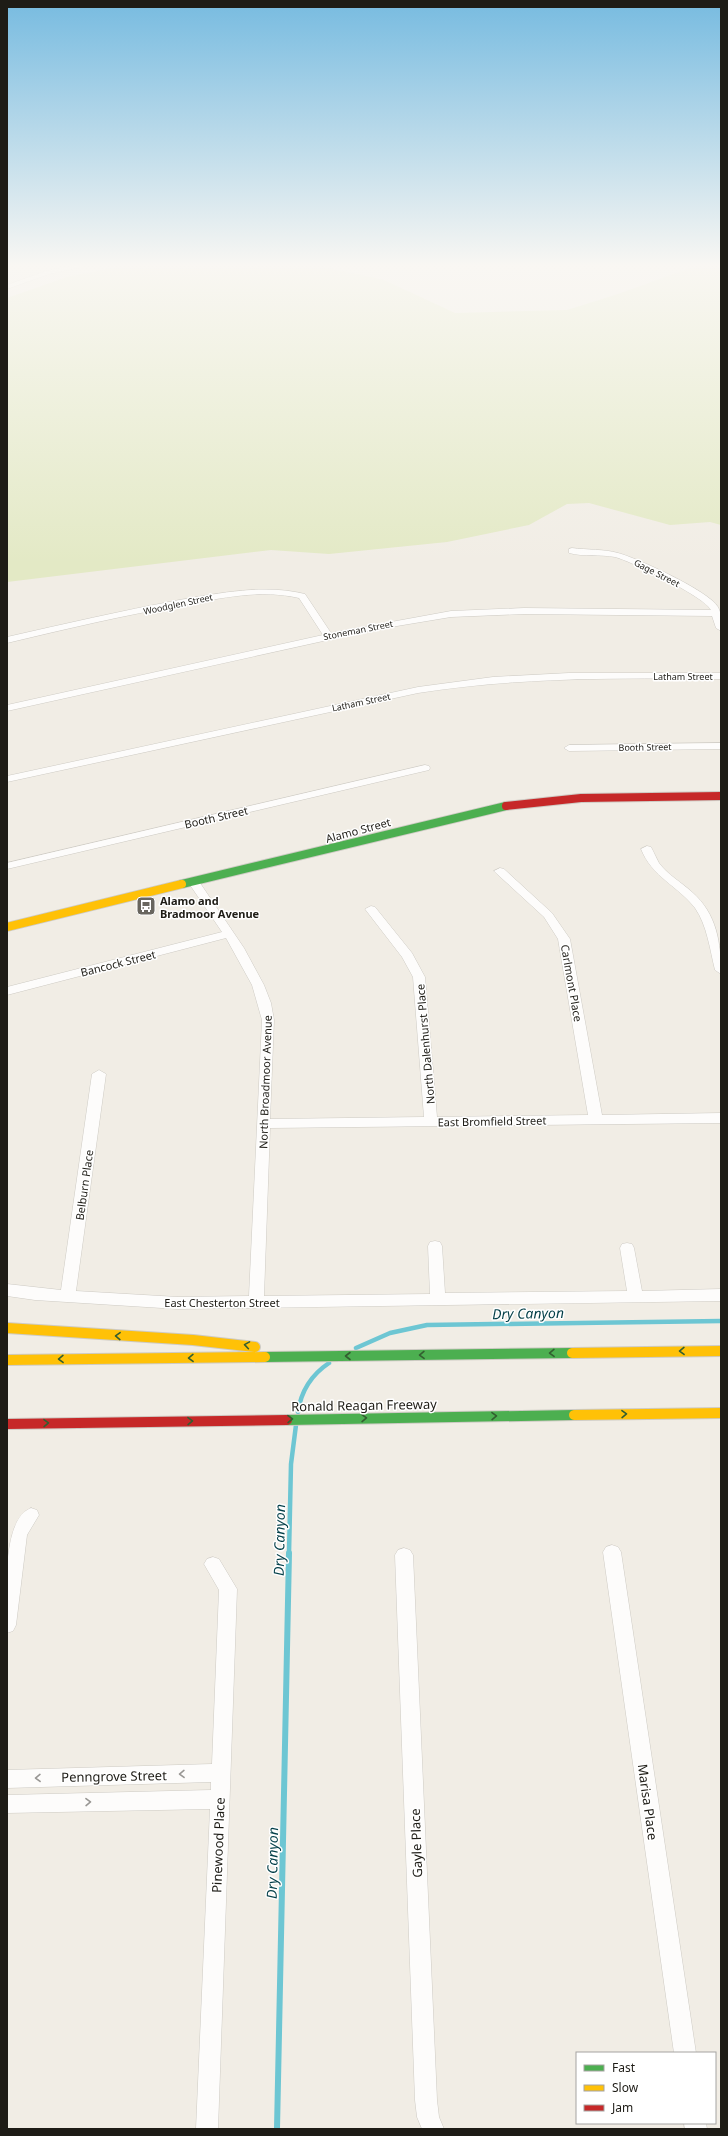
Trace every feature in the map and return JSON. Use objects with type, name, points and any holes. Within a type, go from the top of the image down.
[{"type":"main road","name":"Alamo Street","points":[[7,927],[503,806],[581,798],[721,796]]},
{"type":"main road","points":[[7,1328],[58,1334],[217,1340],[314,1356]]},
{"type":"main road","points":[[7,1360],[721,1351]]},
{"type":"main road","name":"Ronald Reagan Freeway","points":[[7,1424],[721,1413]]},
{"type":"main road","points":[[46,1433],[164,1422]]},
{"type":"street","name":"Gage Street","points":[[572,550],[616,556],[637,562],[705,598],[714,607],[721,628]]},
{"type":"street","name":"Woodglen Street","points":[[7,640],[220,595],[281,591],[297,593],[302,596],[328,636]]},
{"type":"street","name":"Stoneman Street","points":[[7,708],[328,636],[403,621],[476,612],[524,610],[716,613]]},
{"type":"street","name":"Latham Street","points":[[7,779],[418,690],[471,681],[552,676],[721,676]]},
{"type":"street","name":"Booth Street","points":[[569,748],[721,746]]},
{"type":"street","name":"Booth Street","points":[[7,866],[425,768]]},
{"type":"street","points":[[647,849],[654,864],[691,897],[707,919],[721,970]]},
{"type":"street","name":"Carlmont Place","points":[[500,871],[548,915],[564,939],[596,1120]]},
{"type":"street","name":"North Broadmoor Avenue","points":[[194,882],[259,984],[267,1005],[268,1020],[256,1302]]},
{"type":"street","name":"North Dalenhurst Place","points":[[371,910],[408,956],[419,977],[431,1122]]},
{"type":"street","name":"Bancock Street","points":[[7,991],[228,934]]},
{"type":"street","name":"Belburn Place","points":[[68,1296],[99,1074]]},
{"type":"street","name":"East Bromfield Street","points":[[264,1124],[721,1118]]},
{"type":"street","points":[[435,1246],[438,1299]]},
{"type":"street","points":[[626,1248],[635,1296]]},
{"type":"street","name":"East Chesterton Street","points":[[7,1290],[36,1294],[178,1303],[721,1295]]},
{"type":"street","points":[[7,1625],[19,1533],[31,1516]]},
{"type":"street","name":"Marisa Place","points":[[612,1552],[685,2052]]},
{"type":"street","name":"Gayle Place","points":[[404,1555],[426,2100],[428,2117],[433,2129]]},
{"type":"street","name":"Pinewood Place","points":[[207,2129],[228,1589],[213,1564]]},
{"type":"street","name":"Penngrove Street","points":[[7,1779],[221,1773]]},
{"type":"street","points":[[7,1804],[220,1799]]},
{"type":"green space","points":[[7,365],[721,365],[721,525],[710,522],[670,525],[589,503],[567,504],[529,525],[447,542],[329,554],[271,550],[7,582]]},
{"type":"waterway","name":"Dry Canyon","points":[[356,1348],[390,1333],[427,1325],[721,1321]]},
{"type":"waterway","name":"Dry Canyon","points":[[298,1412],[304,1390],[312,1378],[329,1363]]},
{"type":"waterway","name":"Dry Canyon","points":[[289,1554],[291,1464],[296,1425]]},
{"type":"waterway","name":"Dry Canyon","points":[[277,2129],[289,1553]]},
{"type":"traffic: fast","points":[[182,884],[506,806]]},
{"type":"traffic: fast","points":[[265,1357],[572,1353]]},
{"type":"traffic: fast","points":[[287,1420],[574,1415]]},
{"type":"traffic: slow","points":[[7,927],[182,884]]},
{"type":"traffic: slow","points":[[7,1328],[193,1340],[255,1347]]},
{"type":"traffic: slow","points":[[572,1353],[721,1351]]},
{"type":"traffic: slow","points":[[7,1360],[265,1357]]},
{"type":"traffic: slow","points":[[574,1415],[721,1413]]},
{"type":"traffic: jam","points":[[506,806],[581,798],[721,796]]},
{"type":"traffic: jam","points":[[7,1424],[287,1420]]},
{"type":"place","name":"Alamo and Bradmoor Avenue","points":[[146,906]]}]
